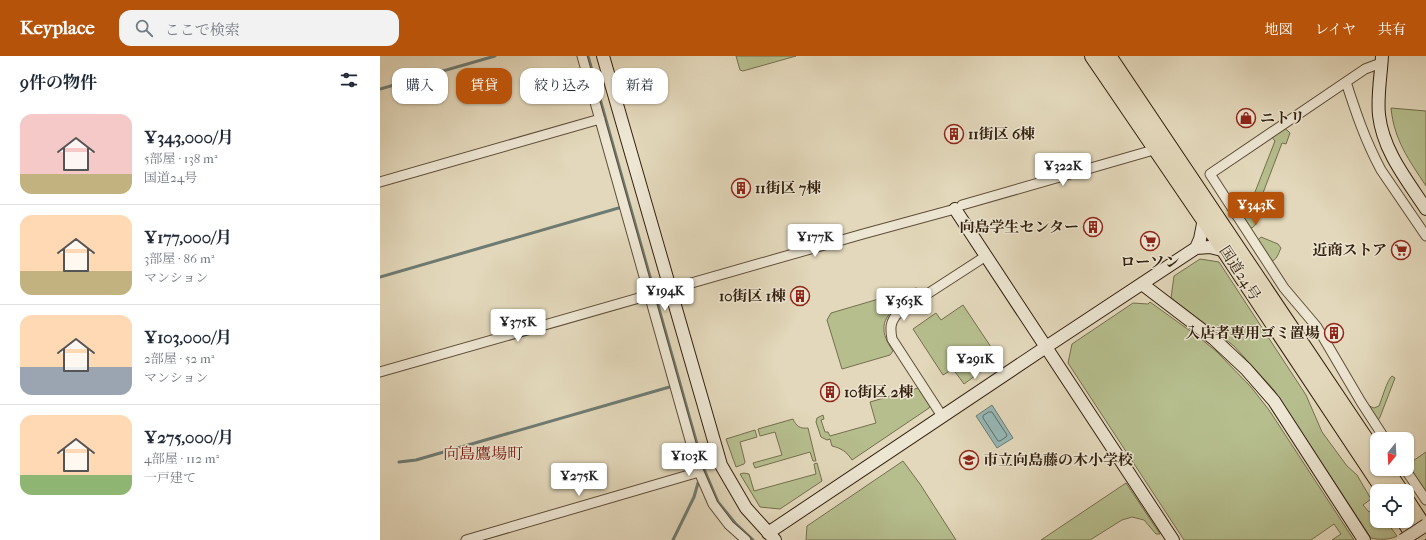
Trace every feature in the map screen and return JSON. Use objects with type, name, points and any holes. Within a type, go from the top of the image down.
[{"type":"highway","name":"国道24号","points":[[1093,56],[1204,218],[1380,484]]},
{"type":"highway","name":"国道24号","points":[[1108,56],[1370,447]]},
{"type":"highway","points":[[1414,513],[1426,531]]},
{"type":"highway","points":[[1409,528],[1417,540]]},
{"type":"street","points":[[582,56],[624,207],[654,293],[675,385],[699,472],[713,504],[729,525],[746,540]]},
{"type":"street","points":[[602,56],[721,465],[746,508],[772,537],[942,416],[1196,248],[1210,247],[1226,251]]},
{"type":"street","points":[[1380,432],[1317,327],[1284,288],[1210,174],[1365,68],[1381,59]]},
{"type":"street","points":[[1381,59],[1379,115],[1383,132],[1392,157],[1426,209]]},
{"type":"street","points":[[1346,82],[1365,138],[1376,160],[1425,233]]},
{"type":"street","points":[[380,182],[600,119]]},
{"type":"street","points":[[380,372],[958,207],[1157,148]]},
{"type":"street","points":[[958,207],[986,256],[1174,540]]},
{"type":"street","points":[[1196,248],[1200,239],[1204,218]]},
{"type":"street","points":[[942,416],[892,339],[890,328],[892,320],[898,313],[986,256]]},
{"type":"street","points":[[1142,284],[1214,340],[1246,369],[1274,401],[1364,540]]},
{"type":"street","points":[[466,540],[699,472]]},
{"type":"street","points":[[1410,476],[1426,500]]},
{"type":"street","points":[[1403,540],[1426,525]]},
{"type":"green space","points":[[736,56],[796,56],[743,71],[740,70]]},
{"type":"green space","points":[[1391,108],[1426,111],[1426,186],[1403,149],[1395,130]]},
{"type":"green space","points":[[1282,127],[1290,133],[1286,144],[1282,143],[1255,214],[1258,216],[1257,221],[1255,226],[1252,228],[1243,222],[1244,217],[1275,141],[1271,136]]},
{"type":"green space","points":[[1261,237],[1278,244],[1281,248],[1274,260],[1270,261],[1257,241]]},
{"type":"green space","points":[[1200,259],[1219,262],[1306,395],[1322,432],[1347,466],[1357,475],[1370,497],[1370,500],[1363,505],[1370,511],[1370,528],[1391,528],[1397,536],[1384,539],[1371,538],[1274,390],[1234,346],[1171,298],[1174,276]]},
{"type":"green space","points":[[916,288],[922,291],[903,302],[891,312],[884,323],[885,335],[888,344],[893,351],[890,355],[842,369],[827,320],[831,313]]},
{"type":"green space","points":[[1150,302],[1217,352],[1251,387],[1269,410],[1354,540],[1332,540],[1341,534],[1334,524],[1311,540],[1184,540],[1068,363],[1072,344],[1133,303],[1148,304]]},
{"type":"green space","points":[[963,305],[991,347],[983,352],[991,364],[964,384],[953,369],[943,375],[913,329],[936,313],[941,320]]},
{"type":"green space","points":[[1392,376],[1395,378],[1377,422],[1367,405],[1374,408],[1379,406],[1386,385]]},
{"type":"green space","points":[[918,388],[930,406],[929,408],[852,460],[844,451],[832,446],[830,439],[827,440],[821,437],[816,422],[817,418],[823,415],[824,419],[821,420],[825,432],[828,432],[830,436],[876,423],[870,402]]},
{"type":"green space","points":[[793,419],[795,424],[803,428],[808,428],[816,461],[813,461],[810,452],[755,468],[753,463],[782,455],[775,432],[760,436],[758,429]]},
{"type":"green space","points":[[755,430],[757,437],[740,442],[745,462],[744,464],[736,467],[726,439]]},
{"type":"green space","points":[[1426,452],[1426,494],[1414,476],[1414,460]]},
{"type":"green space","points":[[903,461],[920,484],[956,540],[806,540],[807,526]]},
{"type":"green space","points":[[817,463],[822,481],[780,509],[760,507],[740,474],[749,474],[754,491],[816,474],[814,464]]},
{"type":"green space","points":[[1126,483],[1160,534],[1156,534],[1144,520],[1132,517],[1122,520],[1090,540],[1041,540]]},
{"type":"water","points":[[992,405],[1013,438],[997,448],[976,416]]},
{"type":"waterway","points":[[380,89],[495,56]]},
{"type":"waterway","points":[[588,56],[704,469],[718,502],[735,523],[753,540]]},
{"type":"waterway","points":[[380,277],[622,207]]},
{"type":"waterway","points":[[399,462],[416,460],[673,386]]},
{"type":"waterway","points":[[673,540],[694,497],[698,483]]},
{"type":"place","name":"ニトリ","points":[[1246,118]]},
{"type":"place","name":"11街区 6棟","points":[[954,134]]},
{"type":"place","name":"11街区 7棟","points":[[741,188]]},
{"type":"place","name":"向島学生センター","points":[[1093,227]]},
{"type":"place","name":"ローソン","points":[[1150,241]]},
{"type":"place","name":"近商ストア","points":[[1401,250]]},
{"type":"place","name":"10街区 1棟","points":[[800,296]]},
{"type":"place","name":"入店者専用ゴミ置場","points":[[1334,333]]},
{"type":"place","name":"10街区 2棟","points":[[830,392]]},
{"type":"place","name":"市立向島藤の木小学校","points":[[969,460]]},
{"type":"district","name":"向島鷹場町","points":[[483,453]]}]
